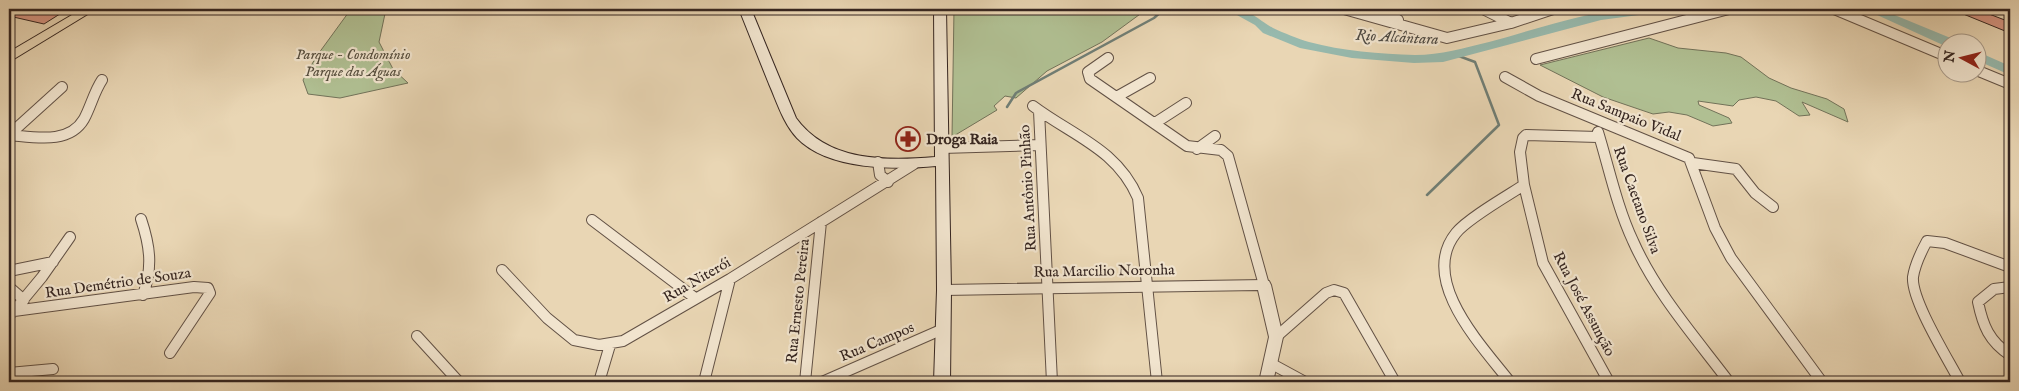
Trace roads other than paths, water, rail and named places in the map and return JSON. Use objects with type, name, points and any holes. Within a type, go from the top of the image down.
[{"type":"main road","points":[[9,58],[90,9]]},
{"type":"main road","points":[[745,9],[795,129],[807,140],[830,152],[878,162],[914,164],[942,155]]},
{"type":"main road","points":[[940,9],[944,290],[942,382]]},
{"type":"street","points":[[1378,9],[1409,28]]},
{"type":"street","points":[[1483,9],[1511,23]]},
{"type":"street","points":[[1351,10],[1447,38],[1511,23],[1553,9]]},
{"type":"street","points":[[1536,59],[1729,9]]},
{"type":"street","points":[[1834,9],[1860,13],[1936,51]]},
{"type":"street","points":[[1108,58],[1091,69],[1088,75],[1090,79],[1118,96],[1187,146],[1222,150],[1228,156],[1264,284],[1276,337],[1266,382]]},
{"type":"street","points":[[1986,74],[2010,84]]},
{"type":"street","name":"Rua Sampaio Vidal","points":[[1505,77],[1539,96],[1596,121],[1675,151],[1689,158],[1693,163]]},
{"type":"street","points":[[1118,96],[1150,78]]},
{"type":"street","points":[[9,135],[63,137],[73,133],[82,124],[102,80]]},
{"type":"street","points":[[9,135],[62,87]]},
{"type":"street","points":[[1155,123],[1186,103]]},
{"type":"street","name":"Rua Antônio Pinhão","points":[[1052,382],[1040,145],[1036,109],[1111,156],[1133,182],[1138,198],[1146,286]]},
{"type":"street","name":"Rua Caetano Silva","points":[[1596,121],[1598,137],[1632,239],[1643,261],[1659,290],[1729,382]]},
{"type":"street","name":"Rua José Assunção","points":[[1598,137],[1526,135],[1523,138],[1520,152],[1524,185],[1543,263],[1608,382]]},
{"type":"street","points":[[1197,148],[1215,136]]},
{"type":"street","points":[[942,155],[1040,145]]},
{"type":"street","points":[[878,162],[880,175],[888,182]]},
{"type":"street","points":[[1773,207],[1756,193],[1736,169],[1693,163],[1715,228],[1732,258],[1822,382]]},
{"type":"street","name":"Rua Niterói","points":[[502,270],[564,334],[586,344],[610,345],[641,332],[888,182],[914,164]]},
{"type":"street","points":[[1510,382],[1454,306],[1446,289],[1442,257],[1446,245],[1456,232],[1524,185]]},
{"type":"street","points":[[141,219],[152,263],[143,295]]},
{"type":"street","points":[[592,220],[695,298]]},
{"type":"street","name":"Rua Ernesto Pereira","points":[[805,382],[821,222]]},
{"type":"street","points":[[11,314],[24,300],[70,237]]},
{"type":"street","points":[[1960,382],[1915,295],[1913,278],[1922,246],[1927,241],[1940,242],[2010,267]]},
{"type":"street","points":[[9,271],[53,262]]},
{"type":"street","points":[[704,382],[730,279]]},
{"type":"street","name":"Rua Marcilio Noronha","points":[[944,290],[1264,284]]},
{"type":"street","points":[[1146,286],[1157,382]]},
{"type":"street","points":[[9,287],[24,300]]},
{"type":"street","name":"Rua Demétrio de Souza","points":[[11,314],[194,287],[210,290],[210,293],[170,353]]},
{"type":"street","points":[[2010,287],[1994,289],[1978,302],[1983,328],[1991,341],[2010,355]]},
{"type":"street","points":[[1276,337],[1326,293],[1338,290],[1348,297],[1395,382]]},
{"type":"street","name":"Rua Campos","points":[[822,382],[943,329]]},
{"type":"street","points":[[417,336],[460,382]]},
{"type":"street","points":[[599,382],[610,345]]},
{"type":"street","points":[[1270,362],[1305,382]]},
{"type":"street","points":[[9,373],[53,369]]},
{"type":"waterway","points":[[1007,107],[1016,93],[1154,18],[1164,9]]},
{"type":"waterway","name":"Rio Alcântara","points":[[1232,9],[1259,22],[1268,30],[1305,45],[1352,54],[1414,59],[1443,58],[1600,16],[1654,9]]},
{"type":"waterway","name":"Rio Alcântara","points":[[1870,9],[1936,37]]},
{"type":"waterway","points":[[1427,195],[1499,125],[1475,62],[1456,55]]},
{"type":"waterway","name":"Rio Alcântara","points":[[1986,60],[2010,71]]},
{"type":"place","name":"Droga Raia","points":[[908,139]]},
{"type":"park label","name":"Parque - Condomínio Parque das Águas","points":[[353,62]]}]
